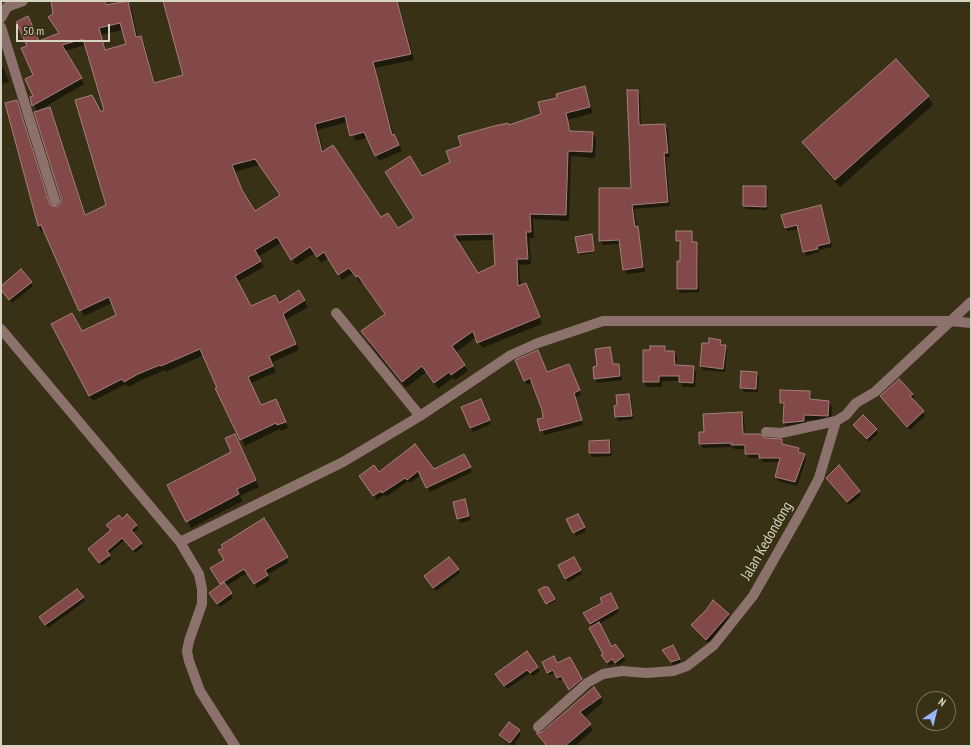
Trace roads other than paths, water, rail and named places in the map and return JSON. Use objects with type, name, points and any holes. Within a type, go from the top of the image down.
[{"type":"street","points":[[1,18],[7,6],[23,1]]},
{"type":"street","points":[[1,27],[55,201]]},
{"type":"street","points":[[766,432],[781,433],[836,421],[846,415],[856,403],[875,392],[971,302]]},
{"type":"street","points":[[336,313],[420,416]]},
{"type":"street","points":[[180,542],[342,462],[420,416],[511,356],[538,343],[602,321],[949,321],[971,323]]},
{"type":"street","points":[[1,329],[180,542],[199,574],[202,589],[202,604],[188,646],[190,667],[200,691],[235,746]]},
{"type":"street","name":"Jalan Kedondong","points":[[538,727],[587,683],[603,674],[622,671],[646,673],[673,671],[687,666],[714,644],[753,596],[802,510],[819,478],[836,421]]}]
